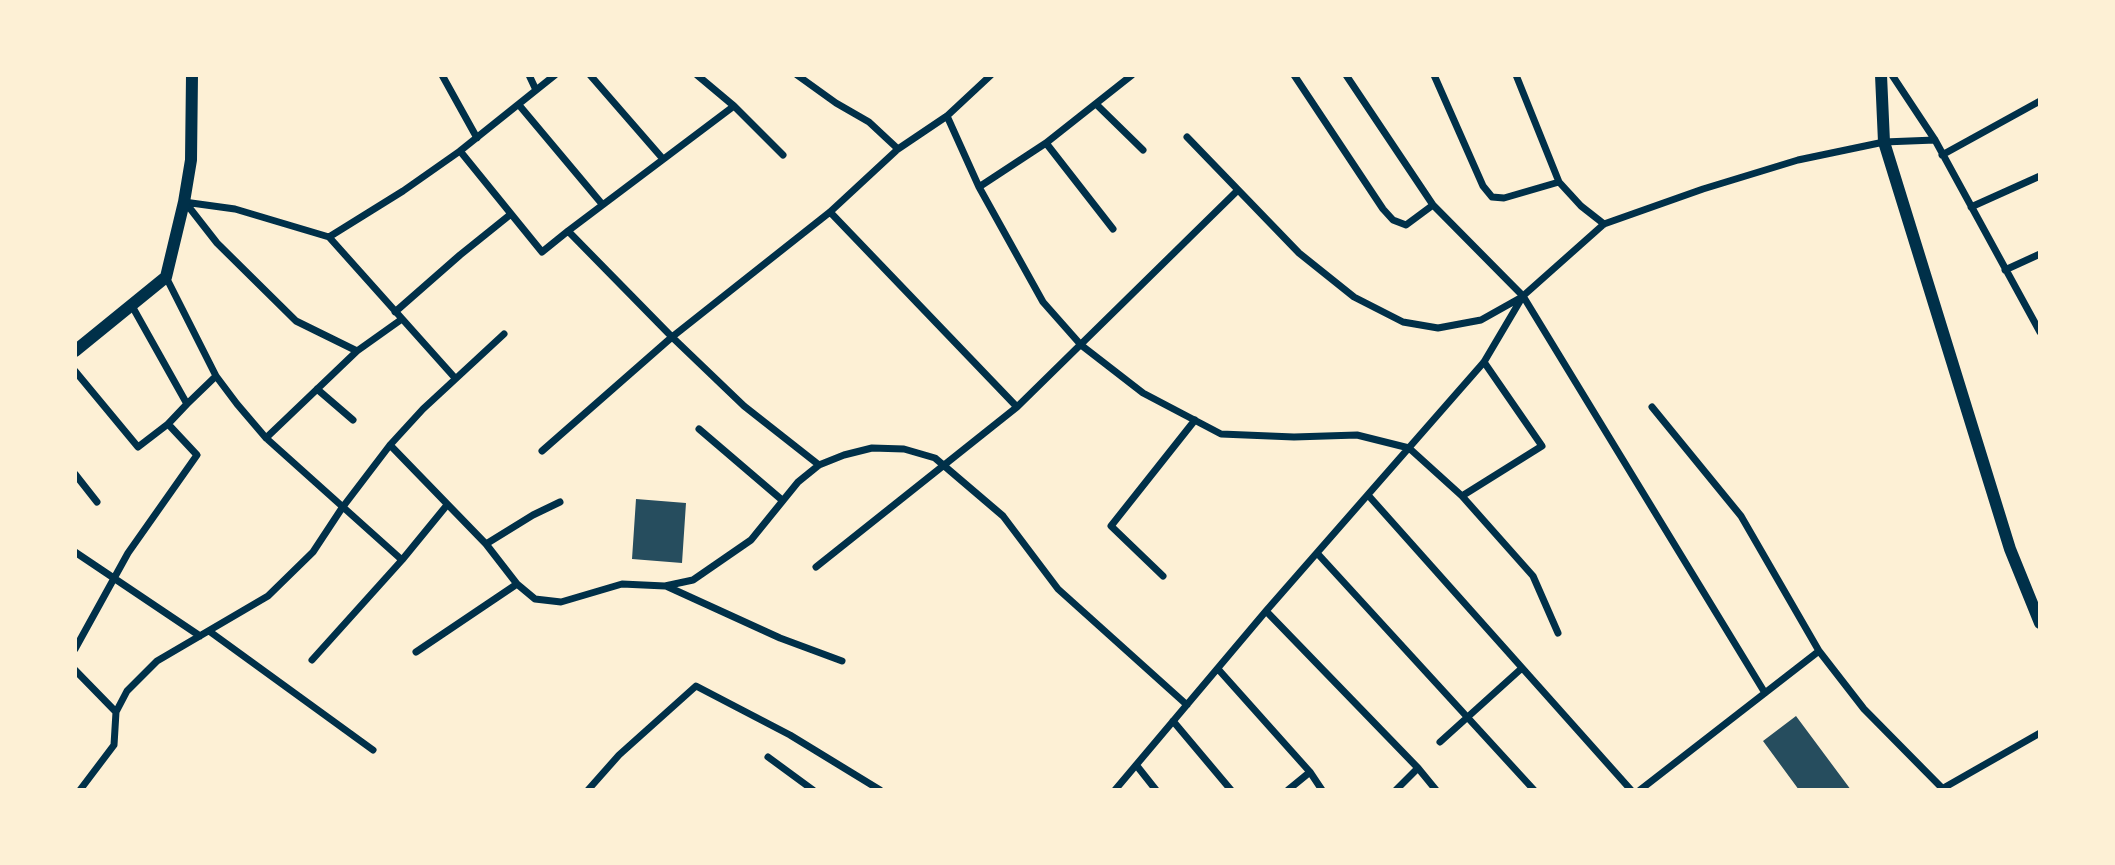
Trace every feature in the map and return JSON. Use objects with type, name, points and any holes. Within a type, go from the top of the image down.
[{"type":"street","points":[[75,351],[166,277],[191,160],[192,75]]},
{"type":"street","points":[[442,75],[477,138]]},
{"type":"street","points":[[529,75],[536,90]]},
{"type":"street","points":[[329,237],[403,191],[460,151],[555,75]]},
{"type":"street","points":[[590,75],[663,159]]},
{"type":"street","points":[[697,75],[734,106],[783,155]]},
{"type":"street","points":[[797,75],[836,103],[869,122],[898,149]]},
{"type":"street","points":[[542,451],[672,337],[830,212],[898,149],[947,116],[991,75]]},
{"type":"street","points":[[1294,75],[1393,220],[1406,225],[1433,205]]},
{"type":"street","points":[[1346,75],[1433,205],[1522,296],[1765,693]]},
{"type":"street","points":[[1434,75],[1483,186],[1492,197],[1504,198],[1559,182]]},
{"type":"street","points":[[1516,75],[1559,182],[1581,206],[1604,224]]},
{"type":"street","points":[[1881,75],[1884,142],[2010,549],[2040,622]]},
{"type":"street","points":[[1892,75],[1935,140],[2040,332]]},
{"type":"street","points":[[979,187],[1046,143],[1131,76]]},
{"type":"street","points":[[1942,155],[2040,101]]},
{"type":"street","points":[[1096,104],[1143,150]]},
{"type":"street","points":[[519,105],[602,204]]},
{"type":"street","points":[[460,151],[542,252],[734,106]]},
{"type":"street","points":[[947,116],[979,187],[1043,302],[1081,345],[1143,393],[1221,435],[1357,435],[1409,448],[1462,496],[1533,576],[1558,633]]},
{"type":"street","points":[[1187,137],[1299,253],[1353,297],[1404,322],[1438,328],[1481,320],[1522,296],[1604,224],[1703,189],[1798,160],[1884,142],[1935,140]]},
{"type":"street","points":[[1046,143],[1113,229]]},
{"type":"street","points":[[1971,207],[2040,176]]},
{"type":"street","points":[[816,567],[1017,407],[1238,190]]},
{"type":"street","points":[[184,202],[235,209],[329,237],[455,378]]},
{"type":"street","points":[[184,202],[217,243],[296,321],[356,351]]},
{"type":"street","points":[[830,212],[1017,407]]},
{"type":"street","points":[[395,312],[511,214]]},
{"type":"street","points":[[568,231],[744,406],[819,465]]},
{"type":"street","points":[[2005,270],[2040,254]]},
{"type":"street","points":[[166,277],[216,376],[266,438],[402,560]]},
{"type":"street","points":[[1115,790],[1266,611],[1484,362],[1522,296]]},
{"type":"street","points":[[132,306],[187,404]]},
{"type":"street","points":[[266,438],[356,351],[402,318]]},
{"type":"street","points":[[80,790],[114,746],[116,712],[127,691],[157,661],[268,596],[313,552],[342,508],[390,445],[423,409],[504,334]]},
{"type":"street","points":[[1462,496],[1542,446],[1484,362]]},
{"type":"street","points":[[75,371],[138,447],[169,424],[216,376]]},
{"type":"street","points":[[317,389],[353,420]]},
{"type":"street","points":[[1652,407],[1741,516],[1819,651],[1864,709],[1941,789],[2040,733]]},
{"type":"street","points":[[1163,576],[1111,526],[1195,420]]},
{"type":"street","points":[[75,649],[128,553],[197,455],[169,424]]},
{"type":"street","points":[[699,429],[782,500]]},
{"type":"street","points":[[390,445],[486,544],[517,584],[535,598],[561,602],[622,584],[665,586],[693,580],[751,540],[798,482],[819,465],[872,448],[904,449],[935,458],[1003,516],[1058,589],[1187,705]]},
{"type":"street","points":[[75,474],[97,502]]},
{"type":"street","points":[[1368,495],[1631,790]]},
{"type":"street","points":[[486,544],[560,502]]},
{"type":"street","points":[[312,660],[402,560],[447,505]]},
{"type":"street","points":[[75,552],[200,636]]},
{"type":"street","points":[[1317,553],[1534,790]]},
{"type":"street","points":[[416,652],[517,584]]},
{"type":"street","points":[[665,586],[780,638],[842,661]]},
{"type":"street","points":[[1266,611],[1436,790]]},
{"type":"street","points":[[209,631],[373,750]]},
{"type":"street","points":[[1640,790],[1819,651]]},
{"type":"street","points":[[1440,742],[1522,668]]},
{"type":"street","points":[[1218,669],[1310,772],[1322,790]]},
{"type":"street","points":[[75,670],[116,712]]},
{"type":"street","points":[[588,790],[619,755],[696,686],[790,735],[877,789]]},
{"type":"street","points":[[1173,721],[1231,790]]},
{"type":"street","points":[[768,757],[813,790]]},
{"type":"street","points":[[1137,766],[1156,790]]},
{"type":"street","points":[[1396,790],[1418,768]]},
{"type":"street","points":[[1288,790],[1310,772]]},
{"type":"building","points":[[636,499],[686,503],[682,563],[632,559]]},
{"type":"building","points":[[1796,716],[1851,790],[1799,790],[1763,741]]}]
